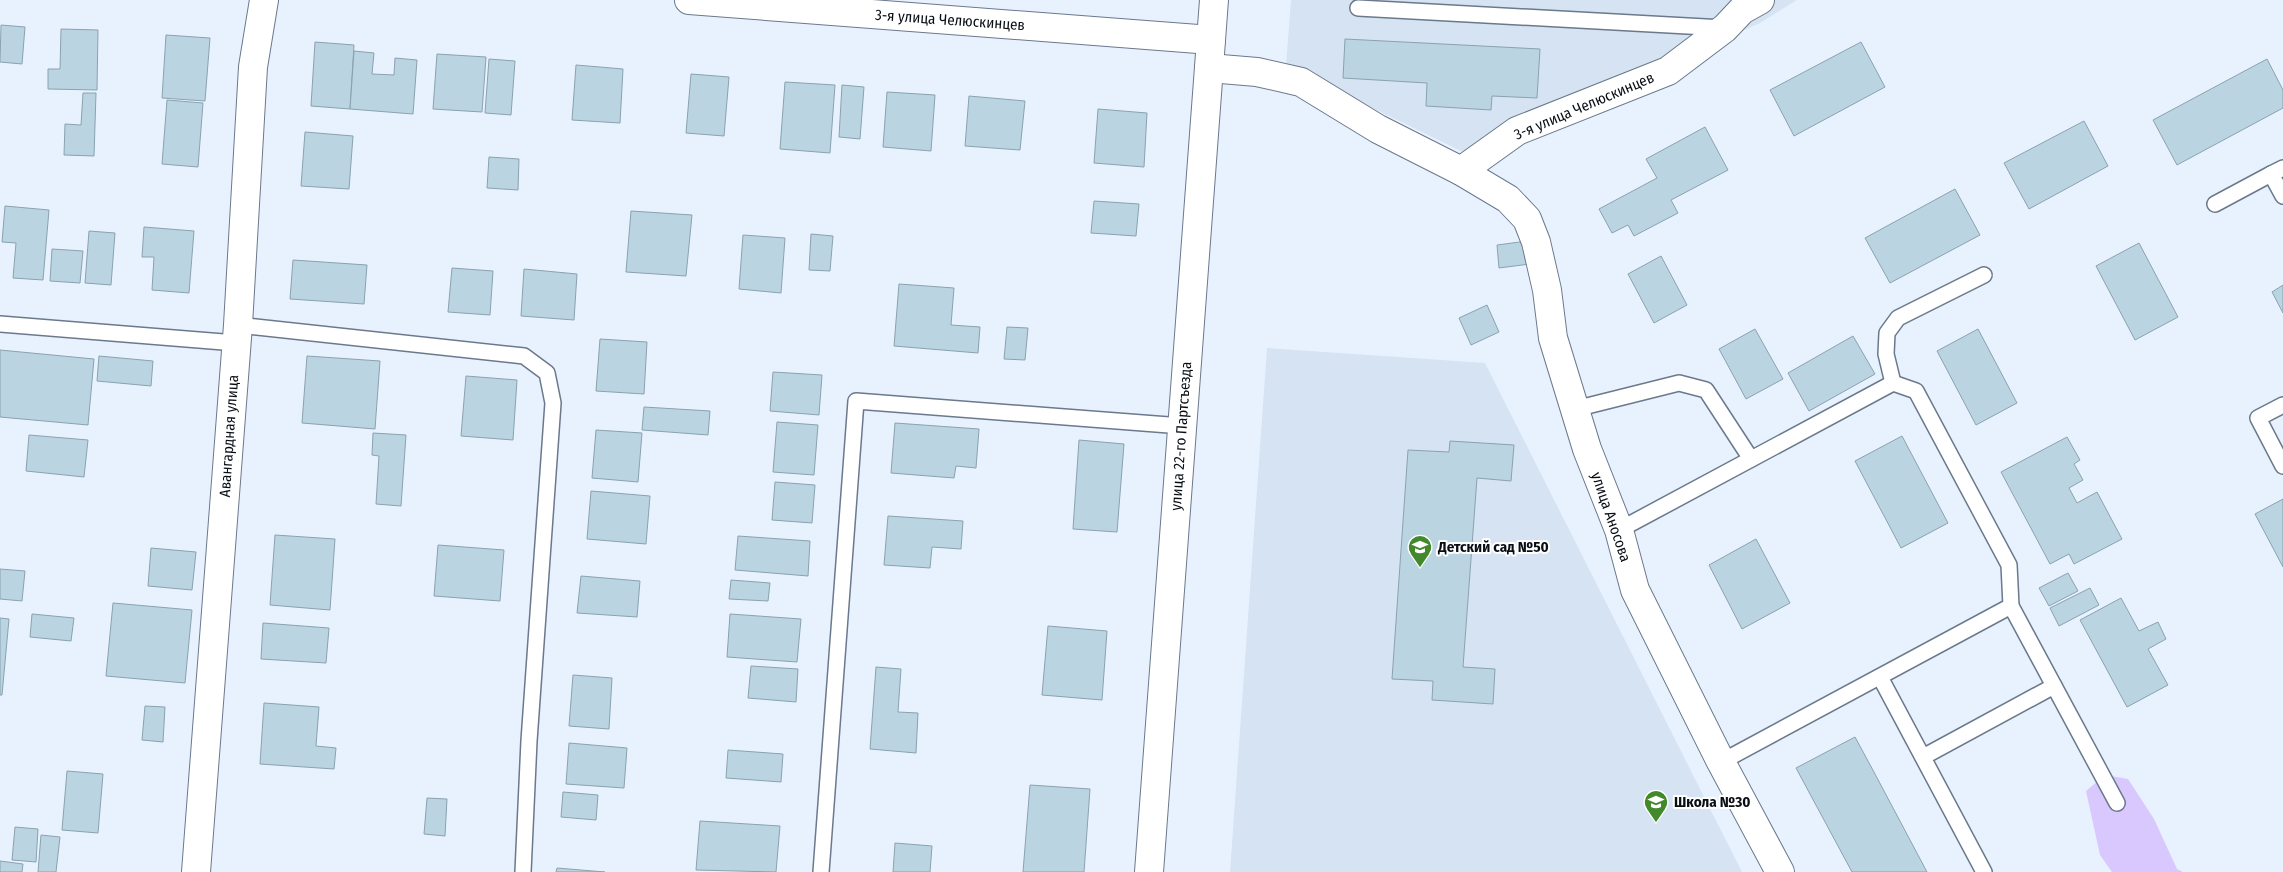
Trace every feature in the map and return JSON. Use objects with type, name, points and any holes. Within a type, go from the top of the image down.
[{"type":"street","name":"Авангардная улица","points":[[196,872],[237,334],[253,67],[264,0]]},
{"type":"street","name":"3-я улица Челюскинцев","points":[[689,0],[1211,40]]},
{"type":"street","name":"улица 22-го Партсъезда","points":[[1149,872],[1214,0]]},
{"type":"street","name":"3-я улица Челюскинцев","points":[[1461,172],[1517,131],[1668,70],[1725,28],[1742,10],[1760,0]]},
{"type":"street","points":[[1209,68],[1257,72],[1301,82],[1378,129],[1461,172]]},
{"type":"street","name":"улица Аносова","points":[[1461,172],[1508,199],[1527,219],[1536,242],[1547,290],[1553,338],[1587,449],[1619,530],[1635,590],[1721,762],[1780,872]]},
{"type":"lane","points":[[1358,8],[1725,28]]},
{"type":"lane","points":[[2215,204],[2277,171],[2283,196]]},
{"type":"lane","points":[[1893,383],[1886,354],[1887,333],[1898,318],[1984,274]]},
{"type":"lane","points":[[0,324],[237,334],[524,356],[547,373],[553,403],[529,741],[523,872]]},
{"type":"lane","points":[[1575,409],[1679,383],[1706,390],[1751,459]]},
{"type":"lane","points":[[1619,530],[1893,383],[1916,391],[2010,565],[2011,606],[2117,803]]},
{"type":"lane","points":[[821,872],[856,401],[1182,426]]},
{"type":"lane","points":[[2283,405],[2258,418],[2283,466]]},
{"type":"lane","points":[[1721,762],[2011,606]]},
{"type":"lane","points":[[1880,677],[1984,872]]},
{"type":"lane","points":[[1923,757],[2054,686]]},
{"type":"shaded area","points":[[1291,0],[1797,0],[1760,23],[1465,153],[1286,66]]},
{"type":"shaded area","name":"Детский сад №50","points":[[1267,348],[1485,363],[1742,872],[1230,872]]},
{"type":"shaded area","points":[[2105,775],[2128,779],[2154,819],[2177,869],[2183,872],[2112,872],[2100,855],[2086,791]]},
{"type":"building","points":[[1,25],[25,27],[22,64],[0,62]]},
{"type":"building","points":[[61,29],[98,30],[97,90],[48,89],[48,69],[60,69]]},
{"type":"building","points":[[166,35],[210,38],[205,101],[162,98]]},
{"type":"building","points":[[1345,39],[1540,49],[1537,98],[1492,96],[1491,110],[1426,106],[1427,83],[1343,78]]},
{"type":"building","points":[[315,42],[354,45],[350,109],[311,106]]},
{"type":"building","points":[[1861,42],[1885,87],[1794,136],[1770,90]]},
{"type":"building","points":[[354,51],[374,53],[372,74],[394,75],[395,58],[417,60],[413,114],[350,109]]},
{"type":"building","points":[[437,54],[486,57],[482,112],[433,109]]},
{"type":"building","points":[[489,59],[515,61],[511,115],[485,113]]},
{"type":"building","points":[[2267,59],[2283,90],[2283,108],[2177,165],[2153,120]]},
{"type":"building","points":[[576,65],[623,69],[620,123],[572,120]]},
{"type":"building","points":[[691,74],[729,77],[724,136],[686,133]]},
{"type":"building","points":[[785,82],[835,85],[830,153],[780,149]]},
{"type":"building","points":[[842,85],[864,87],[860,139],[839,137]]},
{"type":"building","points":[[887,92],[935,95],[931,151],[883,147]]},
{"type":"building","points":[[83,93],[96,93],[94,156],[64,155],[65,124],[81,125]]},
{"type":"building","points":[[969,96],[1025,101],[1020,150],[965,146]]},
{"type":"building","points":[[167,100],[203,103],[198,167],[162,164]]},
{"type":"building","points":[[1098,109],[1147,113],[1144,167],[1094,163]]},
{"type":"building","points":[[2084,121],[2108,166],[2029,209],[2004,163]]},
{"type":"building","points":[[1705,127],[1728,170],[1671,200],[1678,213],[1634,236],[1628,225],[1612,233],[1599,209],[1657,178],[1646,159]]},
{"type":"building","points":[[305,132],[353,136],[349,189],[301,186]]},
{"type":"building","points":[[489,157],[519,159],[518,190],[487,188]]},
{"type":"building","points":[[1955,189],[1980,235],[1890,283],[1865,238]]},
{"type":"building","points":[[1094,201],[1139,204],[1136,236],[1091,233]]},
{"type":"building","points":[[5,206],[49,210],[43,280],[13,278],[16,243],[2,242]]},
{"type":"building","points":[[631,211],[692,215],[686,276],[626,272]]},
{"type":"building","points":[[144,227],[194,231],[189,293],[152,290],[154,257],[142,257]]},
{"type":"building","points":[[89,231],[115,233],[111,285],[85,283]]},
{"type":"building","points":[[811,234],[833,236],[830,271],[809,270]]},
{"type":"building","points":[[743,235],[785,238],[781,293],[739,289]]},
{"type":"building","points":[[1527,241],[1530,264],[1499,268],[1497,245]]},
{"type":"building","points":[[2139,243],[2178,317],[2135,340],[2096,266]]},
{"type":"building","points":[[52,249],[83,251],[80,283],[50,281]]},
{"type":"building","points":[[1661,256],[1687,305],[1654,323],[1628,274]]},
{"type":"building","points":[[293,260],[367,265],[364,304],[290,299]]},
{"type":"building","points":[[452,268],[493,271],[490,315],[448,312]]},
{"type":"building","points":[[524,269],[577,274],[574,320],[521,316]]},
{"type":"building","points":[[899,284],[954,288],[951,325],[980,327],[978,353],[894,346]]},
{"type":"building","points":[[2283,285],[2283,313],[2272,292]]},
{"type":"building","points":[[1487,305],[1499,332],[1471,345],[1459,318]]},
{"type":"building","points":[[1007,327],[1028,328],[1025,360],[1004,359]]},
{"type":"building","points":[[1755,329],[1783,379],[1746,399],[1719,349]]},
{"type":"building","points":[[1978,329],[2017,403],[1976,425],[1937,351]]},
{"type":"building","points":[[1853,336],[1875,374],[1809,411],[1788,373]]},
{"type":"building","points":[[600,339],[647,342],[644,394],[596,391]]},
{"type":"building","points":[[0,350],[94,359],[88,425],[0,417]]},
{"type":"building","points":[[99,356],[153,361],[151,386],[97,381]]},
{"type":"building","points":[[307,356],[380,361],[375,429],[302,423]]},
{"type":"building","points":[[773,372],[822,375],[819,415],[770,411]]},
{"type":"building","points":[[466,376],[517,380],[513,440],[461,436]]},
{"type":"building","points":[[644,407],[710,411],[708,435],[642,430]]},
{"type":"building","points":[[777,422],[818,425],[814,475],[773,472]]},
{"type":"building","points":[[895,423],[979,429],[976,468],[956,466],[954,478],[891,473]]},
{"type":"building","points":[[596,430],[642,433],[638,482],[592,478]]},
{"type":"building","points":[[373,433],[406,435],[401,506],[376,504],[379,456],[372,455]]},
{"type":"building","points":[[29,435],[88,440],[84,477],[26,471]]},
{"type":"building","points":[[1902,436],[1948,523],[1901,548],[1855,461]]},
{"type":"building","points":[[2067,437],[2080,460],[2074,464],[2083,480],[2069,488],[2077,503],[2097,492],[2122,539],[2074,564],[2069,554],[2050,564],[2001,472]]},
{"type":"building","points":[[1079,440],[1124,444],[1117,532],[1073,529]]},
{"type":"building","points":[[1450,441],[1514,445],[1511,481],[1477,478],[1463,667],[1495,669],[1493,704],[1432,700],[1433,681],[1392,679],[1408,450],[1449,452]]},
{"type":"building","points":[[775,482],[815,485],[812,523],[772,520]]},
{"type":"building","points":[[591,491],[650,496],[646,544],[587,539]]},
{"type":"building","points":[[2283,499],[2283,567],[2255,514]]},
{"type":"building","points":[[888,516],[963,521],[961,549],[932,547],[930,568],[884,565]]},
{"type":"building","points":[[275,535],[335,539],[330,610],[270,605]]},
{"type":"building","points":[[738,536],[810,541],[808,576],[735,570]]},
{"type":"building","points":[[1756,539],[1790,603],[1742,629],[1709,565]]},
{"type":"building","points":[[438,545],[504,550],[500,601],[434,596]]},
{"type":"building","points":[[151,548],[196,552],[192,590],[148,586]]},
{"type":"building","points":[[0,569],[25,571],[22,601],[0,599]]},
{"type":"building","points":[[2068,573],[2078,591],[2049,606],[2039,588]]},
{"type":"building","points":[[581,576],[640,581],[637,617],[577,613]]},
{"type":"building","points":[[731,580],[770,583],[768,601],[729,599]]},
{"type":"building","points":[[2090,588],[2099,605],[2059,626],[2050,608]]},
{"type":"building","points":[[2121,598],[2139,631],[2158,622],[2166,639],[2148,649],[2168,685],[2127,707],[2080,620]]},
{"type":"building","points":[[113,603],[192,610],[185,683],[106,676]]},
{"type":"building","points":[[32,614],[74,618],[71,641],[30,637]]},
{"type":"building","points":[[730,614],[801,619],[797,662],[727,657]]},
{"type":"building","points":[[0,618],[9,619],[2,695],[0,695]]},
{"type":"building","points":[[263,623],[329,628],[326,663],[261,659]]},
{"type":"building","points":[[1048,626],[1107,631],[1102,700],[1042,695]]},
{"type":"building","points":[[751,666],[798,669],[796,702],[748,698]]},
{"type":"building","points":[[876,667],[901,669],[898,712],[918,713],[916,753],[870,749]]},
{"type":"building","points":[[573,675],[612,678],[609,729],[569,726]]},
{"type":"building","points":[[264,703],[319,707],[316,746],[336,748],[334,769],[260,764]]},
{"type":"building","points":[[145,706],[165,707],[163,742],[142,740]]},
{"type":"building","points":[[1855,737],[1927,872],[1852,872],[1796,768]]},
{"type":"building","points":[[569,743],[627,748],[624,788],[566,784]]},
{"type":"building","points":[[728,750],[783,754],[781,782],[726,778]]},
{"type":"building","points":[[67,771],[103,774],[98,833],[62,830]]},
{"type":"building","points":[[1030,785],[1090,789],[1084,872],[1023,872]]},
{"type":"building","points":[[563,792],[598,795],[596,820],[561,817]]},
{"type":"building","points":[[427,798],[447,799],[445,836],[424,834]]},
{"type":"building","points":[[700,821],[780,826],[776,872],[696,870]]},
{"type":"building","points":[[15,827],[38,829],[36,862],[12,860]]},
{"type":"building","points":[[41,835],[60,837],[56,872],[38,872]]},
{"type":"building","points":[[895,843],[932,846],[930,872],[893,872]]},
{"type":"building","points":[[0,861],[23,864],[22,872],[0,872]]},
{"type":"building","points":[[557,868],[605,872],[556,872]]},
{"type":"place","name":"Детский сад №50","points":[[1420,568]]},
{"type":"place","name":"Школа №30","points":[[1656,823]]}]
